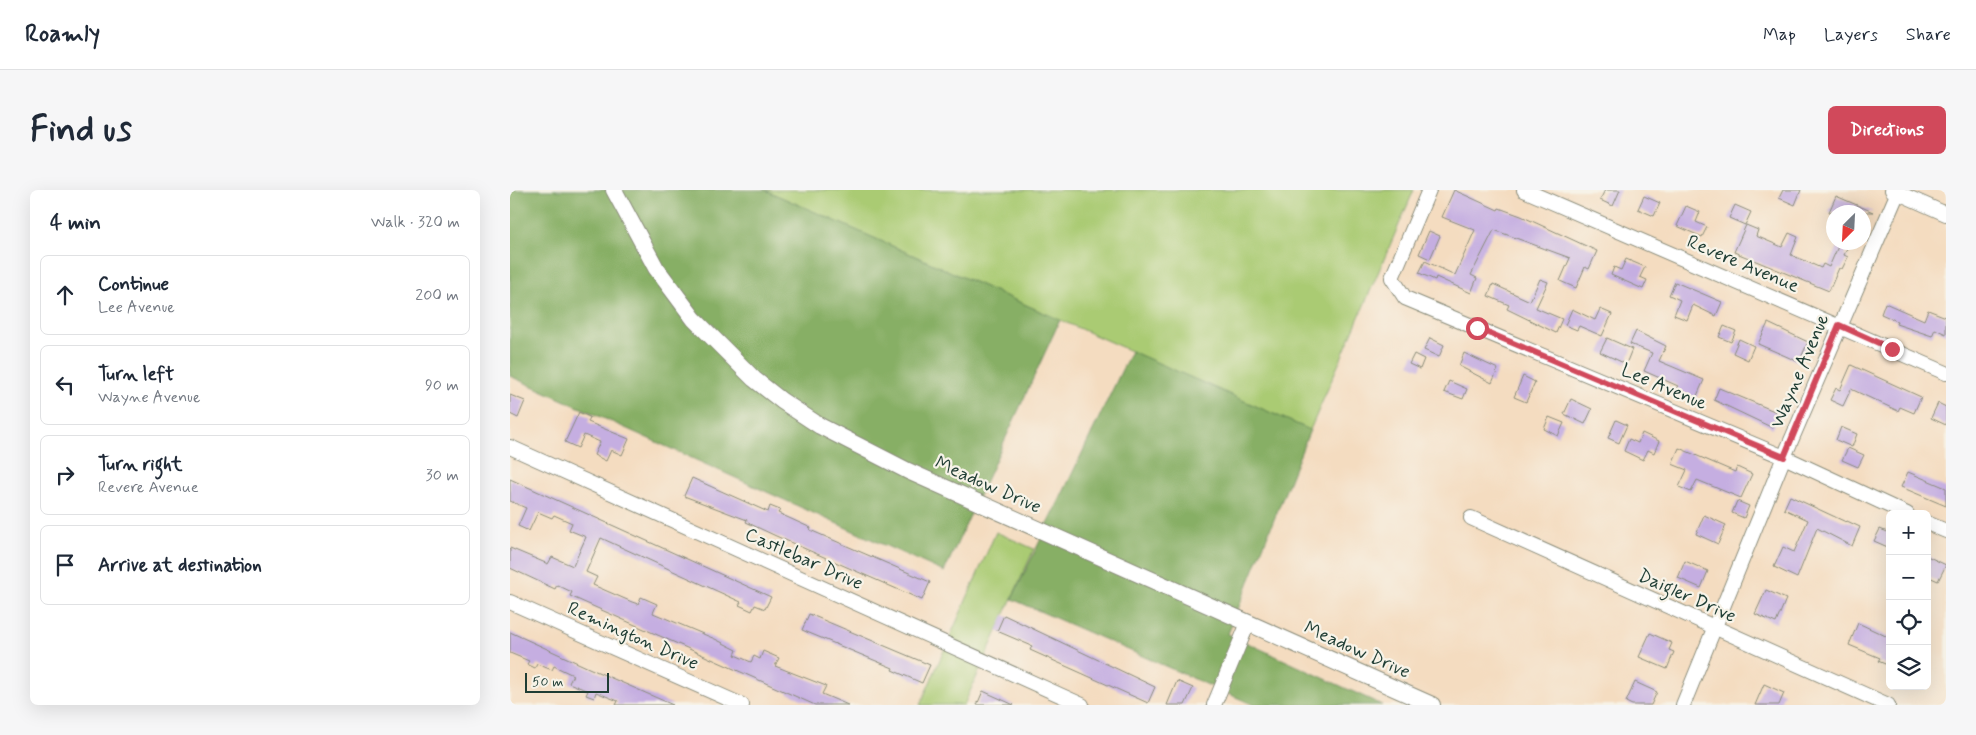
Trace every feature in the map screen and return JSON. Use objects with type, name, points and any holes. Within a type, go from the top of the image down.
[{"type":"street","name":"Meadow Drive","points":[[614,190],[651,260],[694,319],[730,357],[782,401],[820,426],[856,446],[1432,705]]},
{"type":"street","name":"Lee Avenue","points":[[1429,190],[1392,278],[1405,298],[1784,457],[1898,510]]},
{"type":"street","name":"Revere Avenue","points":[[1524,190],[1946,373]]},
{"type":"street","points":[[1895,191],[1946,214]]},
{"type":"street","name":"Wayne Avenue","points":[[1683,705],[1895,191]]},
{"type":"street","name":"Castlebar Drive","points":[[510,447],[1082,705]]},
{"type":"street","name":"Daigler Drive","points":[[1471,518],[1714,629],[1888,705]]},
{"type":"street","points":[[1931,525],[1946,531]]},
{"type":"street","name":"Remington Drive","points":[[510,602],[742,705]]},
{"type":"street","points":[[1214,705],[1248,623]]},
{"type":"green space","points":[[510,190],[765,190],[1060,320],[944,572],[510,376]]},
{"type":"green space","points":[[765,190],[1414,190],[1310,430]]},
{"type":"green space","points":[[1131,351],[1310,430],[1228,634],[1382,705],[1254,705],[1012,599]]},
{"type":"green space","points":[[996,532],[1034,549],[964,705],[920,705]]},
{"type":"building","points":[[1454,190],[1498,210],[1499,208],[1521,216],[1597,251],[1589,269],[1585,267],[1576,288],[1560,281],[1570,258],[1494,230],[1471,275],[1477,278],[1471,293],[1436,277],[1435,280],[1419,273],[1425,261],[1455,275],[1475,230],[1442,217]]},
{"type":"building","points":[[1605,190],[1620,190],[1613,206],[1600,200]]},
{"type":"building","points":[[1783,190],[1801,190],[1795,205],[1779,198]]},
{"type":"building","points":[[1644,196],[1660,203],[1654,216],[1638,209]]},
{"type":"building","points":[[1836,196],[1857,205],[1832,205]]},
{"type":"building","points":[[1735,205],[1751,212],[1745,225],[1729,218]]},
{"type":"building","points":[[1686,206],[1700,212],[1696,222],[1707,227],[1702,237],[1677,226]]},
{"type":"building","points":[[1746,225],[1758,230],[1756,236],[1782,247],[1789,233],[1798,237],[1791,255],[1821,268],[1823,264],[1829,267],[1836,250],[1846,250],[1844,255],[1848,257],[1842,269],[1839,268],[1829,291],[1734,252]]},
{"type":"building","points":[[1429,231],[1440,236],[1430,259],[1419,254]]},
{"type":"building","points":[[1626,259],[1645,267],[1640,277],[1647,280],[1643,289],[1611,275],[1614,267],[1621,270]]},
{"type":"building","points":[[1540,279],[1548,282],[1536,308],[1562,319],[1556,333],[1507,309],[1509,305],[1488,296],[1493,284],[1530,301]]},
{"type":"building","points":[[1675,282],[1722,302],[1716,316],[1693,305],[1687,320],[1674,315],[1680,300],[1669,295]]},
{"type":"building","points":[[1885,303],[1924,320],[1928,310],[1946,317],[1946,334],[1935,329],[1932,336],[1896,324],[1897,321],[1881,314]]},
{"type":"building","points":[[1572,309],[1595,320],[1600,309],[1612,314],[1602,336],[1579,326],[1577,330],[1565,325]]},
{"type":"building","points":[[1768,323],[1808,342],[1799,362],[1758,344]]},
{"type":"building","points":[[1724,326],[1736,331],[1731,342],[1719,337]]},
{"type":"building","points":[[1636,331],[1666,346],[1659,361],[1704,380],[1696,398],[1676,389],[1678,386],[1644,371],[1652,353],[1630,344]]},
{"type":"building","points":[[1430,338],[1444,345],[1439,357],[1424,350]]},
{"type":"building","points":[[1607,338],[1632,349],[1626,364],[1600,352]]},
{"type":"building","points":[[1739,339],[1754,346],[1748,360],[1733,353]]},
{"type":"building","points":[[1464,353],[1498,369],[1492,383],[1459,366]]},
{"type":"building","points":[[1414,354],[1424,359],[1420,369],[1409,364]]},
{"type":"building","points":[[1851,365],[1921,397],[1914,413],[1900,407],[1898,411],[1851,389],[1843,406],[1830,400],[1836,388],[1840,390]]},
{"type":"building","points":[[1523,376],[1535,382],[1526,402],[1514,397]]},
{"type":"building","points":[[1449,381],[1467,389],[1463,399],[1444,392]]},
{"type":"building","points":[[1719,388],[1779,413],[1773,428],[1714,400]]},
{"type":"building","points":[[510,395],[525,401],[518,418],[510,414]]},
{"type":"building","points":[[1571,399],[1592,409],[1585,424],[1564,414]]},
{"type":"building","points":[[1938,403],[1946,407],[1946,425],[1931,418]]},
{"type":"building","points":[[579,412],[590,417],[588,422],[629,439],[622,455],[611,450],[606,461],[594,455],[600,442],[584,435],[578,448],[565,442]]},
{"type":"building","points":[[1549,417],[1564,423],[1558,436],[1544,429]]},
{"type":"building","points":[[1616,420],[1627,425],[1619,443],[1608,438]]},
{"type":"building","points":[[1841,427],[1857,434],[1852,447],[1836,440]]},
{"type":"building","points":[[1642,433],[1659,441],[1654,453],[1648,450],[1643,460],[1624,451],[1629,439],[1638,443]]},
{"type":"building","points":[[1679,448],[1735,472],[1737,467],[1752,474],[1741,498],[1697,480],[1691,492],[1679,487],[1687,470],[1672,464]]},
{"type":"building","points":[[1848,448],[1864,455],[1858,467],[1842,460]]},
{"type":"building","points":[[1908,472],[1946,488],[1946,506],[1901,487]]},
{"type":"building","points":[[692,478],[768,512],[770,506],[780,510],[778,513],[811,528],[810,530],[930,582],[922,600],[776,536],[746,522],[747,520],[684,496]]},
{"type":"building","points":[[510,479],[771,597],[765,609],[755,605],[752,611],[739,605],[741,602],[601,538],[586,572],[597,577],[593,585],[638,604],[641,597],[657,604],[653,613],[737,650],[735,655],[751,662],[754,656],[760,659],[763,651],[779,658],[775,666],[826,686],[822,694],[848,705],[815,705],[570,596],[572,592],[557,585],[555,589],[510,568],[510,548],[548,564],[552,557],[573,566],[586,537],[569,530],[572,523],[554,515],[552,518],[538,512],[529,531],[518,526],[526,508],[510,501]]},
{"type":"building","points":[[1790,496],[1860,527],[1852,546],[1817,528],[1797,578],[1774,567],[1783,547],[1794,552],[1808,520],[1784,509]]},
{"type":"building","points":[[1737,501],[1749,506],[1744,518],[1732,513]]},
{"type":"building","points":[[1704,515],[1726,525],[1718,544],[1696,534]]},
{"type":"building","points":[[1880,529],[1886,531],[1886,546],[1874,541]]},
{"type":"building","points":[[1931,558],[1946,565],[1938,581],[1931,578]]},
{"type":"building","points":[[1685,561],[1708,571],[1701,588],[1678,578]]},
{"type":"building","points":[[1766,590],[1786,599],[1776,623],[1755,614]]},
{"type":"building","points":[[809,614],[930,665],[922,683],[892,670],[893,668],[802,630]]},
{"type":"building","points":[[1004,615],[1155,687],[1148,703],[1030,650],[1032,646],[997,631]]},
{"type":"building","points":[[1858,623],[1886,636],[1886,664],[1878,661],[1880,658],[1849,645]]},
{"type":"building","points":[[510,632],[673,705],[616,705],[618,701],[596,692],[594,698],[586,695],[588,691],[569,683],[573,675],[554,666],[552,670],[537,664],[535,668],[527,664],[529,661],[510,653]]},
{"type":"building","points":[[1650,633],[1672,643],[1669,650],[1674,652],[1667,669],[1639,657]]},
{"type":"building","points":[[1177,681],[1193,688],[1185,705],[1167,705]]},
{"type":"building","points":[[1635,682],[1657,692],[1651,705],[1632,705],[1626,702]]},
{"type":"building","points":[[1764,684],[1784,693],[1779,705],[1755,705]]},
{"type":"building","points":[[983,691],[1014,705],[977,705]]},
{"type":"route","points":[[1477,328],[1784,457],[1839,325],[1892,349]]}]
